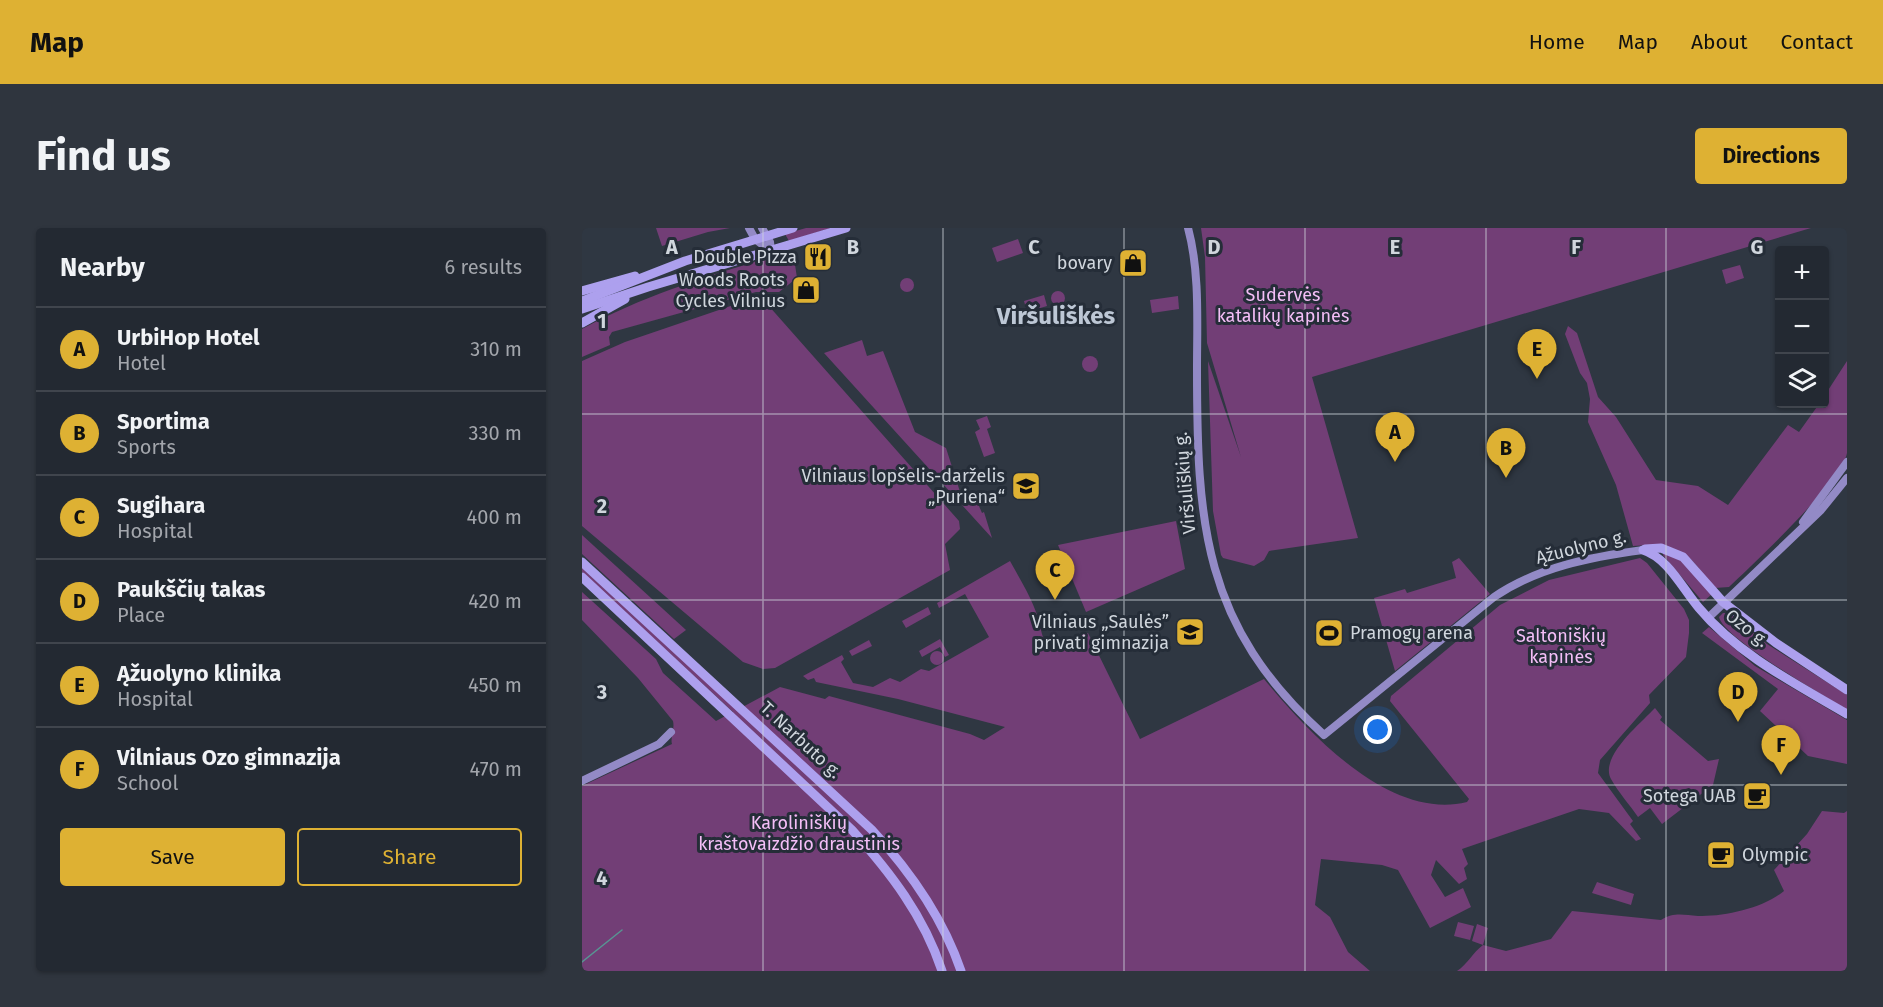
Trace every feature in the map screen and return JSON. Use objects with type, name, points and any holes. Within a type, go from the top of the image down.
[{"type":"main road","points":[[749,228],[755,239],[771,251]]},
{"type":"main road","points":[[582,301],[755,239],[764,232],[793,228]]},
{"type":"main road","points":[[582,309],[846,228]]},
{"type":"main road","name":"Viršuliškių g.","points":[[1188,228],[1194,279],[1200,499],[1212,563],[1231,615],[1251,650],[1282,692],[1324,735]]},
{"type":"main road","points":[[764,232],[771,251]]},
{"type":"main road","points":[[582,291],[622,278],[653,274]]},
{"type":"main road","points":[[582,323],[648,287]]},
{"type":"main road","points":[[1792,536],[1847,462]]},
{"type":"main road","points":[[1708,618],[1821,510],[1847,478]]},
{"type":"main road","name":"Ąžuolyno g.","points":[[1324,735],[1513,585],[1560,566],[1643,550],[1661,548],[1683,557]]},
{"type":"main road","name":"Ozo g.","points":[[1643,550],[1659,557],[1708,618],[1733,640],[1785,677],[1847,714]]},
{"type":"main road","name":"Ozo g.","points":[[1683,557],[1723,602],[1776,643],[1847,690]]},
{"type":"main road","name":"T. Narbuto g.","points":[[582,562],[879,837],[925,897],[942,927],[961,971]]},
{"type":"main road","name":"T. Narbuto g.","points":[[582,578],[852,830],[883,865],[912,906],[942,971]]},
{"type":"main road","points":[[582,781],[659,744],[671,732]]},
{"type":"green space","points":[[656,228],[730,228],[662,246]]},
{"type":"green space","points":[[806,228],[831,228],[789,241],[785,234]]},
{"type":"green space","name":"Sudervės katalikų kapinės","points":[[1201,228],[1811,228],[1312,377],[1358,538],[1269,551],[1264,560],[1254,566],[1223,558],[1213,511],[1208,361],[1241,457],[1207,343],[1205,257]]},
{"type":"green space","points":[[1018,239],[1023,253],[997,262],[992,248]]},
{"type":"green space","points":[[790,251],[794,258],[797,278],[779,292],[756,292],[612,332],[609,337],[610,345],[582,357],[582,329],[607,316],[658,294]]},
{"type":"green space","points":[[1740,265],[1744,278],[1726,284],[1722,270]]},
{"type":"green space","points":[[904,278],[910,278],[914,285],[910,292],[904,292],[900,288],[900,282]]},
{"type":"green space","points":[[1058,291],[1063,293],[1065,298],[1063,303],[1058,305],[1053,303],[1051,298],[1053,293]]},
{"type":"green space","points":[[1044,295],[1047,306],[1027,312],[1024,301]]},
{"type":"green space","points":[[760,296],[959,521],[960,529],[945,544],[950,570],[775,668],[763,669],[743,662],[582,526],[582,361],[625,342]]},
{"type":"green space","points":[[1178,296],[1179,309],[1152,313],[1150,300]]},
{"type":"green space","points":[[1568,326],[1577,333],[1598,397],[1616,417],[1656,480],[1698,486],[1728,505],[1788,425],[1799,432],[1816,408],[1829,408],[1829,389],[1847,361],[1847,453],[1842,466],[1814,501],[1757,561],[1729,587],[1715,588],[1690,559],[1676,550],[1652,545],[1633,546],[1616,485],[1588,422],[1590,399],[1587,383],[1580,373],[1565,334]]},
{"type":"green space","points":[[862,340],[867,356],[883,351],[915,432],[946,448],[962,498],[974,504],[981,501],[982,505],[979,506],[982,513],[984,512],[992,538],[824,353]]},
{"type":"green space","points":[[1090,356],[1096,358],[1098,364],[1096,370],[1090,372],[1084,370],[1082,364],[1084,358]]},
{"type":"green space","points":[[987,416],[991,427],[987,429],[995,453],[984,457],[975,432],[980,429],[976,420]]},
{"type":"green space","points":[[1176,521],[1185,569],[1086,612],[1058,545]]},
{"type":"green space","points":[[582,535],[686,630],[674,639],[582,554]]},
{"type":"green space","points":[[1664,552],[1685,561],[1712,594],[1703,602],[1663,555]]},
{"type":"green space","points":[[1459,558],[1490,594],[1395,671],[1374,598],[1405,589],[1407,593],[1456,578],[1452,562]]},
{"type":"green space","points":[[1640,558],[1647,563],[1684,609],[1689,620],[1686,657],[1649,695],[1650,703],[1600,760],[1598,773],[1633,821],[1630,824],[1641,839],[1636,841],[1609,813],[1579,809],[1462,849],[1468,864],[1464,868],[1467,879],[1459,884],[1436,860],[1431,875],[1445,897],[1463,888],[1471,907],[1430,928],[1398,870],[1382,865],[1321,859],[1315,905],[1330,917],[1348,952],[1370,971],[582,971],[582,786],[672,744],[673,721],[638,678],[582,620],[582,592],[656,659],[663,673],[716,721],[733,712],[582,572],[582,568],[737,710],[780,687],[825,699],[829,696],[970,734],[984,740],[1005,727],[898,699],[816,682],[814,678],[808,680],[803,676],[842,655],[844,659],[841,662],[853,683],[873,687],[890,678],[900,682],[921,669],[929,671],[989,637],[965,594],[939,608],[937,603],[1010,561],[1031,600],[1046,641],[1051,644],[1088,633],[1140,739],[1264,679],[1327,747],[1353,768],[1380,786],[1409,798],[1438,804],[1467,802],[1469,799],[1390,701],[1391,696],[1500,605],[1549,580]]},
{"type":"green space","points":[[928,607],[931,614],[906,628],[902,621]]},
{"type":"green space","points":[[1723,613],[1729,613],[1767,644],[1847,695],[1847,710],[1755,652],[1725,626],[1719,617]]},
{"type":"green space","points":[[1709,627],[1755,666],[1847,720],[1847,764],[1808,756],[1760,711],[1778,689],[1702,633]]},
{"type":"green space","points":[[940,639],[949,655],[945,657],[940,647],[922,657],[919,651]]},
{"type":"green space","points":[[869,640],[872,646],[852,656],[849,651]]},
{"type":"green space","points":[[934,651],[940,651],[944,658],[940,665],[934,665],[930,661],[930,655]]},
{"type":"green space","points":[[1655,708],[1662,717],[1660,720],[1708,761],[1719,759],[1713,785],[1662,824],[1650,808],[1638,817],[1614,784],[1609,770],[1611,761],[1623,741]]},
{"type":"green space","points":[[1822,811],[1844,813],[1847,811],[1847,971],[1457,971],[1483,945],[1506,951],[1551,939],[1572,911],[1661,920],[1674,915],[1720,915],[1755,907],[1784,891],[1774,870],[1807,834]]},
{"type":"green space","points":[[1597,882],[1634,894],[1631,905],[1592,893]]},
{"type":"green space","points":[[1458,922],[1474,926],[1470,940],[1454,936]]},
{"type":"green space","points":[[1477,924],[1488,928],[1483,945],[1472,941]]},
{"type":"waterway","points":[[582,962],[622,930]]},
{"type":"place","name":"Double Pizza","points":[[818,257]]},
{"type":"place","name":"bovary","points":[[1133,263]]},
{"type":"place","name":"Woods Roots Cycles Vilnius","points":[[806,290]]},
{"type":"place","name":"Ąžuolyno klinika","points":[[1537,379]]},
{"type":"place","name":"UrbiHop Hotel","points":[[1395,462]]},
{"type":"place","name":"Sportima","points":[[1506,478]]},
{"type":"place","name":"Vilniaus lopšelis-darželis „Puriena“","points":[[1026,486]]},
{"type":"place","name":"Sugihara","points":[[1055,600]]},
{"type":"place","name":"Vilniaus „Saulės” privati gimnazija","points":[[1190,632]]},
{"type":"place","name":"Pramogų arena","points":[[1329,633]]},
{"type":"place","name":"Paukščių takas","points":[[1738,722]]},
{"type":"place","name":"Vilniaus Ozo gimnazija","points":[[1781,775]]},
{"type":"place","name":"Sotega UAB","points":[[1757,796]]},
{"type":"place","name":"Olympic","points":[[1721,855]]},
{"type":"district","name":"Viršuliškės","points":[[1056,316]]},
{"type":"park label","name":"Saltoniškių kapinės","points":[[1561,646]]},
{"type":"park label","name":"Karoliniškių kraštovaizdžio draustinis","points":[[799,833]]}]
